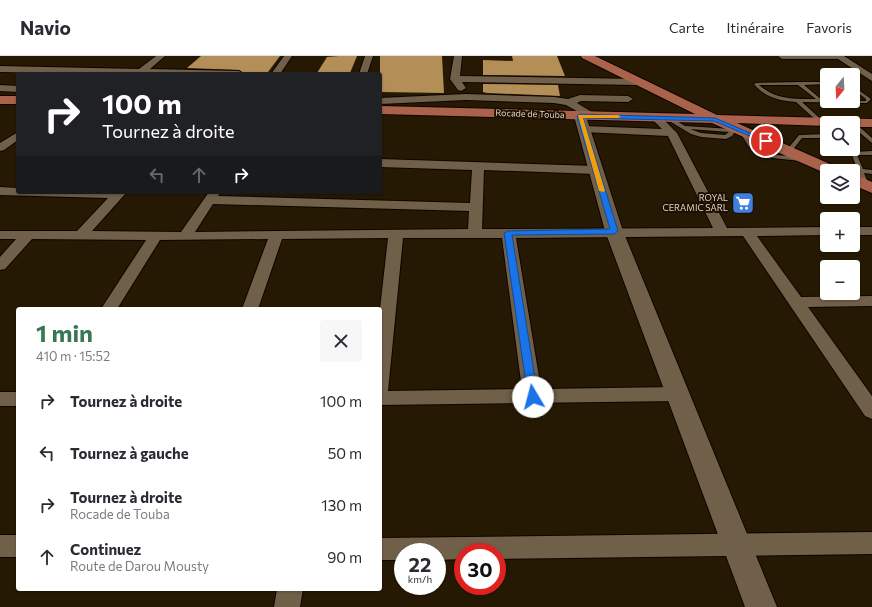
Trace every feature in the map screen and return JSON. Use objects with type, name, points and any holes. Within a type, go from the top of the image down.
[{"type":"main road","points":[[586,56],[737,130],[820,165]]},
{"type":"main road","points":[[0,100],[16,100]]},
{"type":"main road","name":"Rocade de Touba","points":[[382,110],[715,119],[820,125]]},
{"type":"main road","name":"Rocade de Touba","points":[[860,123],[872,123]]},
{"type":"street","points":[[141,72],[161,56]]},
{"type":"street","points":[[276,72],[288,56]]},
{"type":"street","points":[[364,72],[369,56]]},
{"type":"street","points":[[458,56],[455,79],[466,97],[482,113]]},
{"type":"street","points":[[782,56],[839,57],[872,78]]},
{"type":"street","points":[[0,69],[105,72]]},
{"type":"street","points":[[455,79],[637,82]]},
{"type":"street","points":[[0,88],[16,89]]},
{"type":"street","points":[[382,101],[466,97],[672,133]]},
{"type":"street","points":[[628,99],[580,98],[581,116],[614,231],[761,607]]},
{"type":"street","points":[[662,118],[672,133],[722,231]]},
{"type":"street","points":[[0,149],[16,137]]},
{"type":"street","points":[[0,149],[16,151]]},
{"type":"street","points":[[382,163],[596,170]]},
{"type":"street","points":[[475,233],[478,165]]},
{"type":"street","points":[[0,192],[16,192]]},
{"type":"street","points":[[81,235],[119,194]]},
{"type":"street","points":[[186,235],[212,196],[325,198],[475,207]]},
{"type":"street","points":[[747,230],[796,302],[866,393],[872,411]]},
{"type":"street","points":[[0,235],[156,236],[614,231],[820,231]]},
{"type":"street","points":[[860,231],[872,231]]},
{"type":"street","points":[[508,233],[533,397]]},
{"type":"street","points":[[251,307],[277,234]]},
{"type":"street","points":[[382,369],[396,234]]},
{"type":"street","points":[[0,266],[28,235]]},
{"type":"street","points":[[110,307],[156,236]]},
{"type":"street","points":[[796,302],[872,302]]},
{"type":"street","points":[[382,398],[678,394]]},
{"type":"street","points":[[0,399],[16,399]]},
{"type":"street","points":[[382,549],[872,543]]},
{"type":"street","points":[[0,546],[16,546]]},
{"type":"street","points":[[287,607],[290,591]]},
{"type":"lane","points":[[799,83],[820,100]]},
{"type":"lane","points":[[820,83],[756,84],[758,87],[777,98],[798,101],[820,101]]},
{"type":"lane","points":[[860,93],[869,99],[867,102],[860,102]]},
{"type":"lane","points":[[798,101],[820,121]]},
{"type":"lane","points":[[662,118],[697,134],[726,137],[737,130],[751,146],[775,157],[808,159]]},
{"type":"lane","points":[[860,130],[872,140]]},
{"type":"lane","points":[[789,151],[800,136],[820,136]]},
{"type":"lane","points":[[860,154],[872,154]]},
{"type":"lane","points":[[855,156],[865,179]]},
{"type":"building","points":[[201,56],[280,56],[268,72],[242,72],[239,70],[187,68]]},
{"type":"building","points":[[357,56],[350,72],[318,72],[327,57]]},
{"type":"building","points":[[380,56],[442,56],[444,93],[382,92],[382,72],[380,72]]},
{"type":"building","points":[[512,56],[557,56],[565,76],[483,75],[483,60],[513,61]]},
{"type":"building","points":[[483,84],[558,85],[560,96],[487,93],[483,92]]},
{"type":"slow traffic","points":[[602,191],[580,116],[618,117]]},
{"type":"place","name":"ROYAL CERAMIC SARL","points":[[743,203]]},
{"type":"route","points":[[533,397],[508,233],[614,231],[580,116],[715,119],[766,141]]}]
